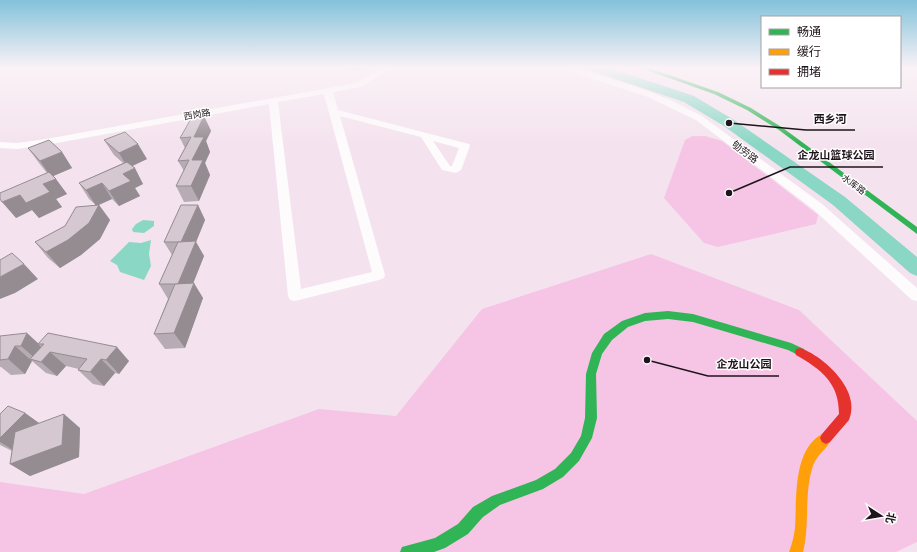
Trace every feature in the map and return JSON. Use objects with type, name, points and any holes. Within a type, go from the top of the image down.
[{"type":"main road","name":"水库路","points":[[717,93],[749,109],[781,129],[917,231]]},
{"type":"main road","name":"水库路","points":[[725,93],[756,107],[787,128],[917,223]]},
{"type":"main road","points":[[407,552],[440,544],[463,529],[478,512],[496,500],[539,485],[559,473],[575,457],[586,438],[591,418],[591,374],[597,353],[608,337],[625,324],[645,317],[668,315],[693,318],[791,347],[814,358],[833,376],[844,396],[845,416],[810,456],[803,476],[803,512],[800,543],[796,552]]},
{"type":"street","name":"西岗路","points":[[0,145],[17,146],[46,142],[318,93]]},
{"type":"street","points":[[273,101],[295,296],[379,275],[329,93]]},
{"type":"street","name":"劬劳路","points":[[646,93],[678,106],[699,118],[818,207],[917,296]]},
{"type":"street","points":[[334,112],[424,135]]},
{"type":"shaded area","points":[[692,136],[705,136],[722,141],[818,215],[816,224],[718,247],[704,243],[664,198],[685,140]]},
{"type":"shaded area","points":[[143,220],[154,221],[154,226],[144,233],[133,232],[132,229],[136,224]]},
{"type":"shaded area","points":[[151,240],[149,254],[151,266],[144,280],[120,272],[117,265],[110,261],[129,242],[141,243]]},
{"type":"shaded area","points":[[651,254],[799,310],[917,421],[917,542],[896,552],[0,552],[0,482],[84,494],[319,409],[396,416],[482,309]]},
{"type":"building","points":[[204,116],[194,137],[204,137],[192,160],[203,160],[191,186],[176,186],[189,160],[178,161],[191,137],[180,138],[192,117]]},
{"type":"building","points":[[125,132],[138,144],[119,153],[104,140]]},
{"type":"building","points":[[49,140],[62,152],[40,161],[28,148]]},
{"type":"building","points":[[127,162],[135,168],[123,174],[131,181],[109,191],[102,183],[86,190],[79,183]]},
{"type":"building","points":[[49,172],[56,179],[43,184],[50,192],[26,203],[20,195],[2,202],[0,199],[0,193]]},
{"type":"building","points":[[99,205],[89,223],[68,240],[46,252],[35,242],[65,226],[76,207]]},
{"type":"building","points":[[181,205],[198,205],[181,242],[164,242]]},
{"type":"building","points":[[196,241],[178,284],[159,284],[178,242]]},
{"type":"building","points":[[12,253],[24,264],[0,277],[0,260]]},
{"type":"building","points":[[194,283],[174,333],[154,334],[175,284]]},
{"type":"building","points":[[27,333],[21,346],[15,346],[8,359],[0,360],[0,336]]},
{"type":"building","points":[[48,333],[117,347],[106,360],[101,359],[90,372],[78,370],[87,359],[50,352],[41,362],[30,359],[44,344],[38,344]]},
{"type":"building","points":[[8,406],[25,413],[0,438],[0,414]]},
{"type":"building","points":[[64,414],[62,445],[10,464],[15,432]]},
{"type":"waterway","points":[[673,93],[689,99],[729,123],[839,201],[917,268]]},
{"type":"traffic: fast","points":[[715,93],[749,109],[781,129],[917,231]]},
{"type":"traffic: fast","points":[[407,552],[428,548],[440,543],[463,529],[478,512],[496,500],[539,485],[559,473],[575,457],[586,438],[591,418],[591,374],[597,353],[608,337],[625,324],[645,317],[668,315],[693,318],[791,347],[800,352]]},
{"type":"traffic: slow","points":[[796,552],[801,528],[802,492],[806,468],[813,452],[826,438]]},
{"type":"traffic: jam","points":[[800,352],[820,365],[832,376],[844,397],[845,416],[826,438]]},
{"type":"place","name":"西乡河","points":[[729,123]]},
{"type":"place","name":"企龙山篮球公园","points":[[729,193]]},
{"type":"place","name":"企龙山公园","points":[[647,360]]}]
